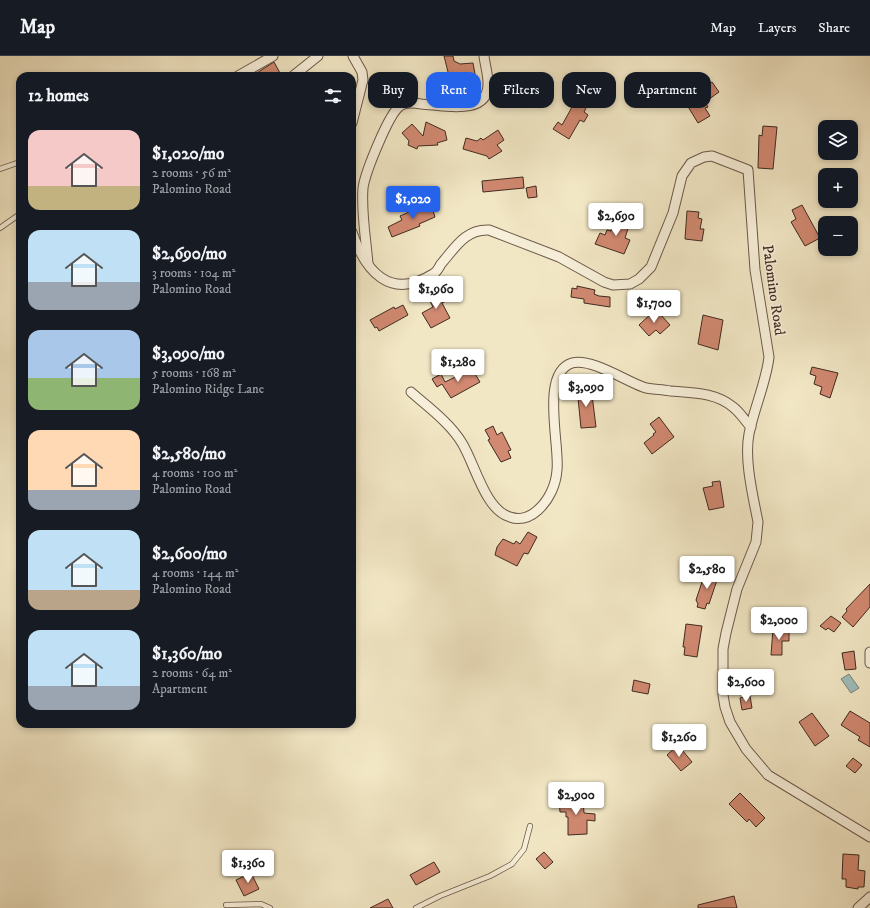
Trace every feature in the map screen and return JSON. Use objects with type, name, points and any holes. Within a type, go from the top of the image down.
[{"type":"street","points":[[245,72],[273,56]]},
{"type":"street","points":[[298,72],[318,56]]},
{"type":"street","points":[[353,56],[362,72],[363,80],[356,107]]},
{"type":"street","points":[[368,265],[363,187],[376,150],[394,111],[402,104],[463,107],[476,105],[485,97],[488,84],[484,56]]},
{"type":"street","name":"Palomino Road","points":[[356,244],[358,250],[368,265],[383,280],[398,285],[418,281],[434,273],[465,236],[480,230],[489,230],[559,257],[604,282],[613,285],[630,284],[639,280],[651,267],[673,213],[682,176],[691,163],[704,156],[712,156],[748,170],[755,270],[769,357],[768,370],[748,442],[748,464],[758,522],[756,542],[737,589],[726,633],[723,656],[723,695],[725,707],[730,722],[746,749],[768,775],[870,837]]},
{"type":"street","points":[[411,392],[452,431],[462,443],[483,487],[497,510],[509,517],[521,519],[532,515],[542,506],[552,492],[557,471],[558,454],[553,396],[554,383],[561,371],[573,363],[588,364],[644,387],[713,395],[733,407],[751,427]]},
{"type":"street","points":[[870,652],[870,663]]},
{"type":"street","points":[[858,908],[870,897]]},
{"type":"lane","points":[[0,169],[16,163]]},
{"type":"lane","points":[[0,228],[16,217]]},
{"type":"lane","points":[[416,908],[440,896],[490,876],[512,864],[524,849],[530,826]]},
{"type":"lane","points":[[226,905],[261,904],[270,908]]},
{"type":"water","points":[[849,674],[859,688],[851,693],[841,679]]},
{"type":"building","points":[[444,56],[453,56],[454,61],[460,64],[473,63],[475,72],[448,72]]},
{"type":"building","points":[[274,62],[279,72],[258,72]]},
{"type":"building","points":[[711,83],[719,92],[711,98]]},
{"type":"building","points":[[572,108],[586,108],[584,112],[588,115],[584,122],[580,120],[569,139],[553,129],[558,122],[562,125]]},
{"type":"building","points":[[689,108],[705,108],[710,116],[698,123]]},
{"type":"building","points":[[426,122],[445,131],[447,140],[437,143],[438,145],[418,146],[417,149],[408,145],[409,141],[402,133],[412,124],[423,136]]},
{"type":"building","points":[[763,126],[777,127],[773,169],[758,168],[759,135],[762,136]]},
{"type":"building","points":[[498,130],[504,140],[497,145],[502,151],[489,159],[487,156],[463,149],[466,138],[477,141],[481,138],[483,140]]},
{"type":"building","points":[[523,177],[524,188],[483,192],[482,181]]},
{"type":"building","points":[[536,186],[537,197],[528,198],[526,188]]},
{"type":"building","points":[[432,202],[436,210],[433,211],[435,217],[419,224],[420,226],[392,237],[388,227],[402,220],[400,216]]},
{"type":"building","points":[[802,205],[818,234],[818,239],[805,246],[791,222],[796,219],[792,210]]},
{"type":"building","points":[[687,211],[699,212],[698,218],[702,219],[700,229],[704,229],[702,241],[685,239]]},
{"type":"building","points":[[616,218],[630,222],[625,238],[630,240],[624,254],[595,244],[600,233],[605,235],[607,230],[611,231]]},
{"type":"building","points":[[577,286],[595,290],[594,294],[599,296],[610,297],[610,307],[584,303],[584,299],[571,297],[572,288],[577,289]]},
{"type":"building","points":[[440,290],[446,301],[442,303],[450,318],[431,328],[422,313],[433,307],[428,297]]},
{"type":"building","points":[[403,305],[408,315],[379,331],[370,320],[394,307],[395,309]]},
{"type":"building","points":[[654,311],[658,316],[660,314],[670,325],[660,334],[656,330],[649,336],[639,325]]},
{"type":"building","points":[[703,315],[723,320],[718,350],[698,344]]},
{"type":"building","points":[[812,367],[838,373],[830,398],[820,394],[822,387],[814,384],[816,376],[810,374]]},
{"type":"building","points":[[472,369],[480,382],[451,398],[442,384],[437,387],[432,379],[441,374],[445,382]]},
{"type":"building","points":[[591,387],[596,427],[581,428],[577,388]]},
{"type":"building","points":[[659,417],[674,437],[652,454],[644,443],[656,432],[650,424]]},
{"type":"building","points":[[493,426],[497,435],[502,432],[511,450],[508,451],[511,458],[501,462],[488,440],[490,439],[485,430]]},
{"type":"building","points":[[720,481],[724,507],[709,510],[703,488],[713,486],[712,482]]},
{"type":"building","points":[[528,532],[537,537],[528,554],[524,553],[517,566],[495,555],[497,547],[503,539],[514,544],[516,541],[520,544]]},
{"type":"building","points":[[708,571],[719,574],[709,604],[707,603],[705,609],[697,607],[698,604],[696,600],[703,579],[705,580]]},
{"type":"building","points":[[870,584],[870,607],[853,627],[842,617],[847,611],[846,609]]},
{"type":"building","points":[[831,616],[841,623],[834,632],[828,628],[826,630],[820,626]]},
{"type":"building","points":[[686,624],[702,626],[697,657],[684,655],[685,647],[683,647]]},
{"type":"building","points":[[773,629],[789,629],[789,641],[782,641],[782,655],[771,655]]},
{"type":"building","points":[[854,651],[856,669],[845,670],[842,653]]},
{"type":"building","points":[[634,680],[650,684],[648,694],[632,691]]},
{"type":"building","points":[[750,696],[752,708],[742,710],[740,698]]},
{"type":"building","points":[[850,711],[870,723],[870,747],[858,740],[860,737],[841,725]]},
{"type":"building","points":[[812,713],[829,736],[815,746],[799,722]]},
{"type":"building","points":[[678,745],[692,762],[681,771],[667,755]]},
{"type":"building","points":[[853,758],[862,765],[855,773],[846,766]]},
{"type":"building","points":[[740,793],[765,818],[756,827],[749,819],[747,822],[729,804]]},
{"type":"building","points":[[583,798],[584,813],[595,814],[595,821],[587,820],[587,834],[568,835],[568,817],[566,817],[566,812],[560,812],[559,800]]},
{"type":"building","points":[[544,852],[553,862],[545,869],[536,859]]},
{"type":"building","points":[[843,854],[859,855],[858,870],[865,871],[864,887],[858,887],[858,889],[846,887],[846,879],[842,879]]},
{"type":"building","points":[[434,862],[440,872],[416,885],[410,875]]},
{"type":"building","points":[[251,873],[259,889],[244,896],[236,880]]},
{"type":"building","points":[[734,896],[737,908],[698,908],[698,905]]},
{"type":"building","points":[[388,899],[393,908],[370,908]]}]
